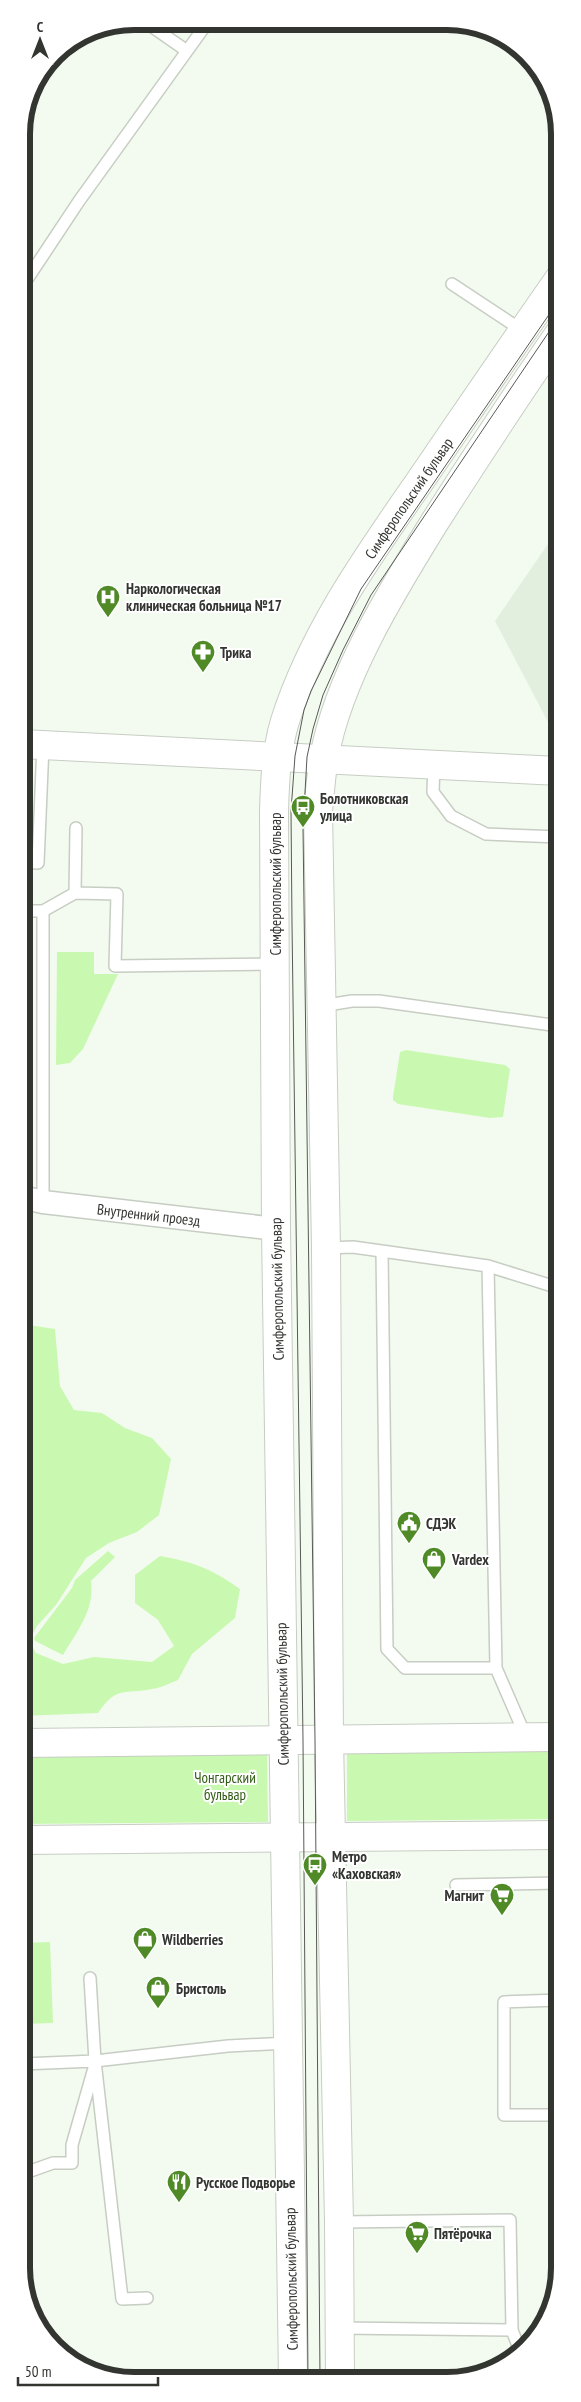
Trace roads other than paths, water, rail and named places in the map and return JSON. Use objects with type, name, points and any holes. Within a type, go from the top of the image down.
[{"type":"main road","name":"Симферопольский бульвар","points":[[293,2372],[282,1740],[276,1229],[274,811],[276,756],[285,720],[314,648],[346,593],[384,533],[551,291]]},
{"type":"main road","points":[[340,2372],[339,2222],[329,1739],[326,1248],[318,811],[324,758],[333,723],[351,673],[385,604],[490,435],[551,346]]},
{"type":"main road","points":[[32,744],[551,771]]},
{"type":"main road","points":[[30,1743],[551,1737]]},
{"type":"main road","points":[[30,1840],[551,1835]]},
{"type":"street","name":"Внутренний проезд","points":[[32,1200],[276,1229]]},
{"type":"lane","points":[[157,30],[187,51]]},
{"type":"lane","points":[[30,275],[78,201],[202,30]]},
{"type":"lane","points":[[452,284],[523,331]]},
{"type":"lane","points":[[30,862],[38,862],[32,744]]},
{"type":"lane","points":[[434,764],[433,792],[451,816],[486,834],[551,837]]},
{"type":"lane","points":[[75,894],[76,828]]},
{"type":"lane","points":[[30,910],[43,911],[75,894],[117,894],[115,966],[275,964]]},
{"type":"lane","points":[[32,1200],[43,911]]},
{"type":"lane","points":[[321,1006],[352,1001],[380,1001],[551,1025]]},
{"type":"lane","points":[[326,1248],[353,1247],[488,1266],[551,1286]]},
{"type":"lane","points":[[382,1252],[387,1650],[405,1668],[496,1668]]},
{"type":"lane","points":[[488,1266],[496,1668],[526,1737]]},
{"type":"lane","points":[[456,1885],[551,1883]]},
{"type":"lane","points":[[90,1978],[96,2061],[122,2299],[147,2298]]},
{"type":"lane","points":[[551,2000],[504,2002],[504,2115],[551,2115]]},
{"type":"lane","points":[[30,2064],[96,2061],[228,2046],[288,2043]]},
{"type":"lane","points":[[30,2171],[53,2163],[72,2163],[72,2144],[96,2061]]},
{"type":"lane","points":[[339,2222],[510,2220],[512,2330],[517,2344]]},
{"type":"lane","points":[[340,2328],[512,2330]]},
{"type":"tram line","points":[[308,2372],[303,1740],[291,811],[295,756],[304,710],[311,691],[361,589],[551,312]]},
{"type":"tram line","points":[[320,2372],[315,1740],[303,828],[307,757],[323,695],[371,595],[551,329]]},
{"type":"place","name":"Наркологическая клиническая больница №17","points":[[108,618]]},
{"type":"place","name":"Трика","points":[[203,673]]},
{"type":"place","name":"Болотниковская улица","points":[[303,828]]},
{"type":"place","name":"СДЭК","points":[[409,1544]]},
{"type":"place","name":"Vardex","points":[[434,1580]]},
{"type":"place","name":"Метро «Каховская»","points":[[315,1886]]},
{"type":"place","name":"Магнит","points":[[502,1916]]},
{"type":"place","name":"Wildberries","points":[[145,1960]]},
{"type":"place","name":"Бристоль","points":[[158,2009]]},
{"type":"place","name":"Русское Подворье","points":[[179,2203]]},
{"type":"place","name":"Пятёрочка","points":[[417,2254]]},
{"type":"park label","name":"Чонгарский бульвар","points":[[225,1786]]}]
